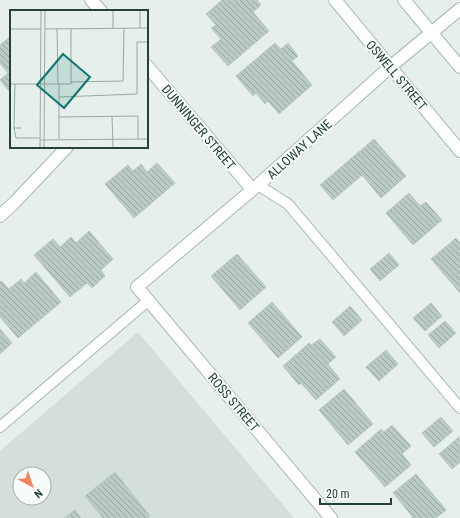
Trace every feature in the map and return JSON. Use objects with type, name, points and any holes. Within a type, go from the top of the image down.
[{"type":"street","points":[[91,0],[100,10]]},
{"type":"street","name":"OSWELL STREET","points":[[335,0],[460,151]]},
{"type":"street","points":[[404,0],[460,67]]},
{"type":"street","name":"ALLOWAY LANE","points":[[137,287],[255,187],[390,67],[460,9]]},
{"type":"street","name":"DUNNINGER STREET","points":[[148,67],[255,187]]},
{"type":"street","points":[[0,216],[66,148]]},
{"type":"street","name":"ROSS STREET","points":[[137,287],[331,518]]},
{"type":"lane","points":[[255,187],[288,204],[460,408]]},
{"type":"lane","points":[[0,428],[149,300]]},
{"type":"shaded area","points":[[138,332],[294,518],[0,518],[0,451]]},
{"type":"building","points":[[222,0],[257,0],[261,5],[253,12],[269,31],[228,66],[211,47],[221,39],[211,28],[216,25],[206,14]]},
{"type":"building","points":[[10,37],[10,92],[0,80],[8,73],[0,63],[0,45]]},
{"type":"building","points":[[275,43],[281,49],[288,43],[298,56],[292,61],[312,85],[279,114],[268,101],[265,104],[256,93],[253,96],[236,76]]},
{"type":"building","points":[[374,139],[406,176],[381,198],[362,175],[333,200],[320,185]]},
{"type":"building","points":[[157,163],[175,183],[134,218],[105,184],[128,165],[133,171],[141,164],[147,172]]},
{"type":"building","points":[[409,193],[420,206],[426,202],[442,220],[413,245],[386,213]]},
{"type":"building","points":[[89,231],[113,259],[101,270],[105,276],[92,288],[87,283],[70,297],[34,255],[53,239],[60,247],[71,237],[76,243]]},
{"type":"building","points":[[456,238],[460,243],[460,293],[431,259]]},
{"type":"building","points":[[389,253],[399,265],[380,281],[370,269]]},
{"type":"building","points":[[237,254],[266,287],[240,310],[211,276]]},
{"type":"building","points":[[36,272],[61,302],[18,338],[0,317],[0,282],[1,281],[9,289],[21,279],[24,283]]},
{"type":"building","points":[[272,302],[302,337],[278,358],[248,323]]},
{"type":"building","points":[[431,303],[442,316],[425,331],[413,318]]},
{"type":"building","points":[[350,306],[362,320],[344,336],[332,322]]},
{"type":"building","points":[[445,321],[456,333],[439,348],[428,335]]},
{"type":"building","points":[[0,329],[12,343],[0,354]]},
{"type":"building","points":[[320,339],[336,357],[328,364],[340,379],[316,400],[301,383],[299,385],[283,366],[309,343],[311,345]]},
{"type":"building","points":[[386,350],[398,364],[379,381],[366,367]]},
{"type":"building","points":[[344,389],[373,424],[348,445],[319,410]]},
{"type":"building","points":[[441,417],[453,431],[434,447],[422,433]]},
{"type":"building","points":[[392,425],[411,446],[402,454],[411,465],[385,487],[355,452],[381,429],[384,432]]},
{"type":"building","points":[[459,437],[460,462],[452,469],[439,454]]},
{"type":"building","points":[[115,472],[150,516],[147,518],[103,518],[85,496]]},
{"type":"building","points":[[416,474],[446,510],[436,518],[411,518],[413,517],[393,493]]},
{"type":"building","points":[[75,510],[81,518],[64,518]]}]
